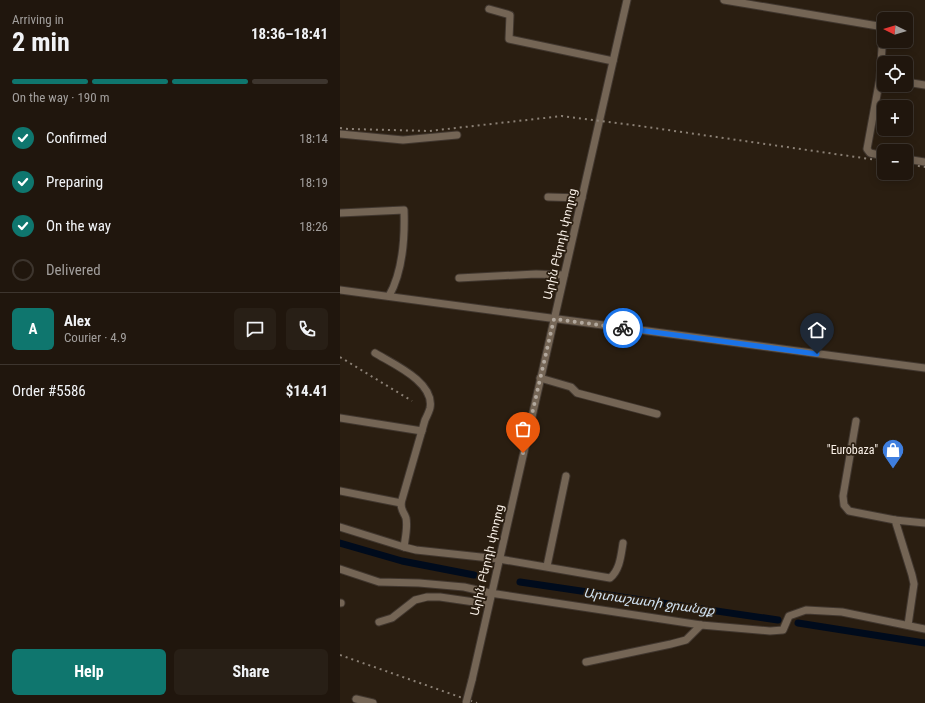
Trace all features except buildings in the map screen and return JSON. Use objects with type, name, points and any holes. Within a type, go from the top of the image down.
[{"type":"street","name":"Արին Բերդի փողոց","points":[[466,703],[627,0]]},
{"type":"street","points":[[724,0],[878,26],[883,34],[882,56]]},
{"type":"street","points":[[489,9],[510,15],[510,39],[613,61]]},
{"type":"street","points":[[913,83],[925,85]]},
{"type":"street","points":[[877,154],[870,153],[867,149],[879,92]]},
{"type":"street","points":[[340,134],[403,140],[457,135]]},
{"type":"street","points":[[913,160],[925,162]]},
{"type":"street","points":[[548,197],[582,198]]},
{"type":"street","points":[[340,213],[404,210],[401,260],[394,288],[389,296]]},
{"type":"street","points":[[459,278],[536,274],[564,275]]},
{"type":"street","points":[[340,290],[925,368]]},
{"type":"street","points":[[375,353],[418,379],[428,392],[430,407],[401,504],[401,510],[406,518],[404,547]]},
{"type":"street","points":[[540,378],[571,387],[578,393],[657,414]]},
{"type":"street","points":[[340,418],[422,431]]},
{"type":"street","points":[[856,421],[843,496],[844,505],[849,511],[895,520],[925,523]]},
{"type":"street","points":[[547,566],[566,476]]},
{"type":"street","points":[[340,491],[401,504]]},
{"type":"street","points":[[895,520],[914,584],[908,626]]},
{"type":"street","points":[[340,526],[416,550],[499,558],[610,578],[618,567],[624,543]]},
{"type":"street","points":[[340,569],[378,582],[419,583],[464,587],[490,593],[701,625],[770,631],[783,630],[789,616],[806,610],[842,612],[925,629]]},
{"type":"street","points":[[379,622],[392,618],[416,600],[427,597],[440,597],[488,604]]},
{"type":"street","points":[[586,662],[686,640],[701,625]]},
{"type":"street","points":[[356,699],[373,703]]},
{"type":"waterway","name":"Արտաշատի ջրանցք","points":[[340,543],[402,561],[474,575]]},
{"type":"waterway","name":"Արտաշատի ջրանցք","points":[[520,582],[778,620]]},
{"type":"waterway","name":"Արտաշատի ջրանցք","points":[[798,623],[925,643]]},
{"type":"railway","points":[[340,128],[429,131],[562,116],[877,160]]},
{"type":"railway","points":[[913,165],[925,167]]},
{"type":"railway","points":[[340,357],[412,401]]},
{"type":"railway","points":[[340,655],[477,703]]},
{"type":"way so far","points":[[523,453],[554,319],[623,328]]},
{"type":"place","name":"\"Eurobaza\"","points":[[893,470]]},
{"type":"route","points":[[623,328],[817,354]]}]
